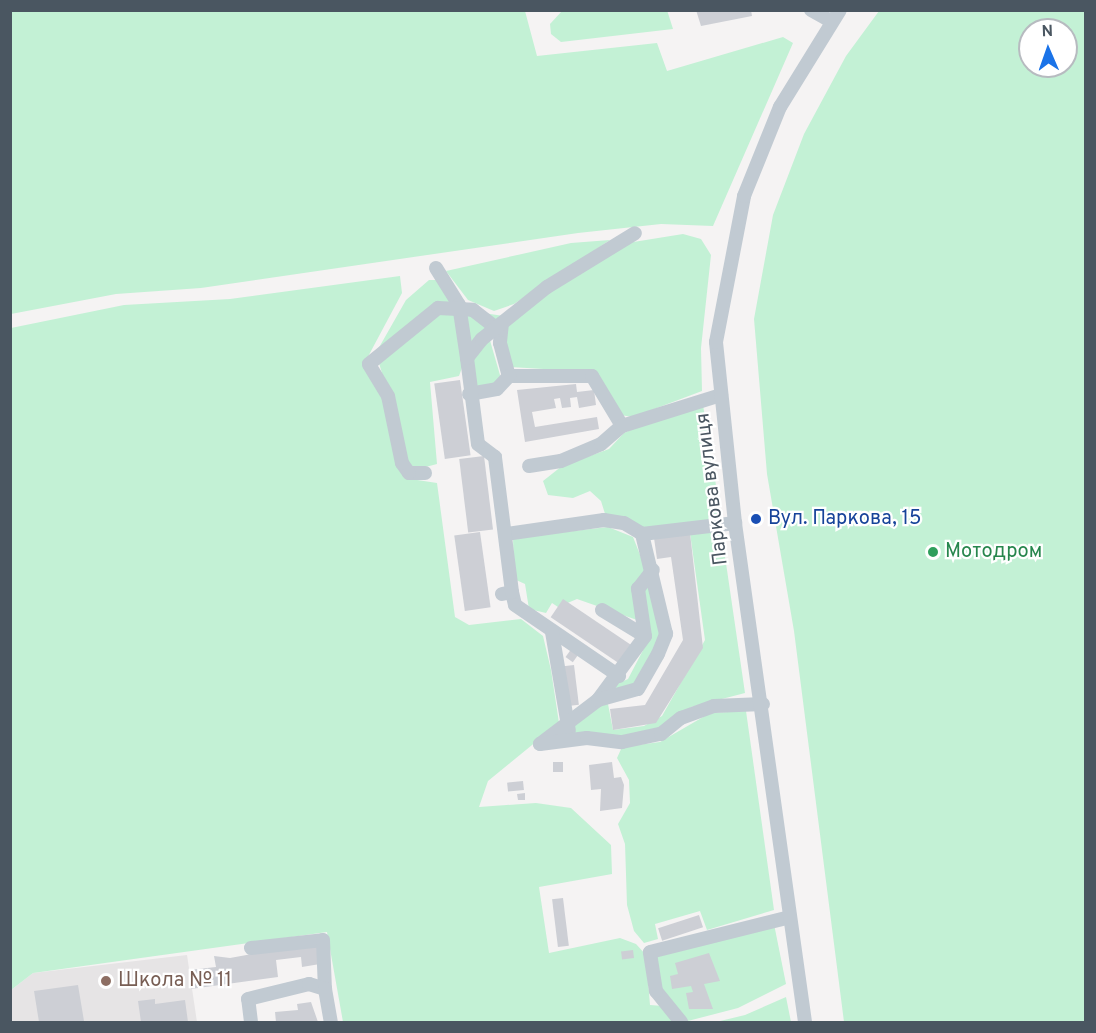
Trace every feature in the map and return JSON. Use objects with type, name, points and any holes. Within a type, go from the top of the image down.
[{"type":"street","points":[[811,10],[835,16]]},
{"type":"street","name":"Паркова вулиця","points":[[805,1023],[763,704],[735,523],[716,342],[744,196],[780,107],[835,16]]},
{"type":"street","points":[[467,358],[499,325],[634,233]]},
{"type":"street","points":[[436,268],[459,305],[467,358],[469,394],[478,444],[495,457],[506,534],[507,593],[515,605],[619,675]]},
{"type":"street","points":[[425,473],[409,473],[402,463],[388,396],[369,364],[410,326],[438,308],[459,305],[499,325]]},
{"type":"street","points":[[499,325],[500,343],[509,376]]},
{"type":"street","points":[[469,394],[497,389],[509,376],[592,376],[622,426]]},
{"type":"street","points":[[529,466],[561,461],[601,444],[622,426],[722,395]]},
{"type":"street","points":[[506,534],[604,520],[624,523],[642,534],[735,523]]},
{"type":"street","points":[[642,534],[644,557],[653,570],[666,634],[658,654],[638,689],[598,700],[540,744],[576,740],[622,742],[661,734],[681,718],[714,706],[763,704]]},
{"type":"street","points":[[598,700],[605,683],[619,675],[645,636],[639,589],[653,570]]},
{"type":"street","points":[[602,610],[645,636]]},
{"type":"street","points":[[552,632],[568,724],[576,740]]},
{"type":"street","points":[[681,1023],[656,991],[650,952],[790,916]]},
{"type":"street","points":[[251,948],[323,940],[325,989],[331,1023]]},
{"type":"street","points":[[250,1023],[248,999],[309,984],[325,989]]},
{"type":"shaded area","name":"Школа № 11","points":[[187,955],[197,1022],[11,1022],[11,990],[33,973]]},
{"type":"green space","points":[[667,10],[673,29],[561,42],[551,34],[550,24],[562,11]]},
{"type":"green space","points":[[10,11],[525,11],[537,56],[657,43],[667,71],[783,37],[793,43],[713,226],[661,224],[578,233],[201,288],[116,294],[11,314]]},
{"type":"green space","name":"Мотодром","points":[[879,11],[1085,11],[1085,1022],[844,1022],[794,631],[767,474],[754,319],[773,215],[804,134],[846,56]]},
{"type":"green space","points":[[683,234],[701,239],[711,255],[701,348],[702,391],[633,417],[620,415],[594,372],[510,367],[505,330],[511,318],[621,244]]},
{"type":"green space","points":[[610,240],[514,304],[494,311],[468,300],[446,271],[571,243]]},
{"type":"green space","points":[[400,276],[402,293],[363,366],[383,400],[404,478],[437,483],[455,617],[469,625],[521,619],[543,636],[559,723],[488,781],[479,807],[536,803],[571,808],[611,845],[612,874],[539,887],[549,953],[620,938],[636,944],[646,955],[650,1005],[663,1006],[673,1022],[343,1022],[327,932],[33,973],[11,990],[11,328],[124,305],[230,299]]},
{"type":"green space","points":[[429,280],[437,280],[453,301],[431,307],[377,351],[406,300]]},
{"type":"green space","points":[[455,309],[465,359],[459,376],[430,382],[437,464],[418,469],[409,465],[379,363],[418,324]]},
{"type":"green space","points":[[462,310],[504,316],[469,349]]},
{"type":"green space","points":[[489,337],[502,382],[476,390],[470,358]]},
{"type":"green space","points":[[703,405],[721,516],[714,520],[642,528],[606,517],[601,501],[590,491],[573,498],[548,495],[543,481],[562,466],[609,449],[624,433],[680,408]]},
{"type":"green space","points":[[608,527],[633,537],[646,570],[637,620],[577,599],[558,607],[552,603],[546,613],[529,609],[525,584],[514,579],[513,538]]},
{"type":"green space","points":[[721,529],[745,693],[691,707],[667,726],[618,738],[574,733],[573,725],[598,705],[608,704],[613,730],[644,726],[662,716],[705,640],[690,533]]},
{"type":"green space","points":[[651,582],[661,630],[658,645],[637,682],[625,690],[608,688],[628,679],[651,635],[644,588]]},
{"type":"green space","points":[[746,711],[774,910],[707,930],[700,911],[655,924],[658,939],[644,943],[634,931],[627,905],[625,844],[618,824],[630,803],[629,780],[617,758],[622,747],[660,742],[710,713]]},
{"type":"green space","points":[[774,924],[786,984],[738,1008],[684,1022],[659,988],[654,958],[661,951]]},
{"type":"green space","points":[[786,997],[791,1022],[716,1022],[745,1015]]},
{"type":"building","points":[[696,10],[751,10],[752,16],[701,26]]},
{"type":"building","points":[[460,380],[471,455],[445,459],[434,384]]},
{"type":"building","points":[[576,384],[577,392],[594,390],[596,405],[579,408],[577,397],[570,398],[571,407],[562,408],[560,398],[554,399],[556,408],[532,412],[535,427],[597,417],[599,429],[525,442],[517,390]]},
{"type":"building","points":[[484,456],[493,529],[468,532],[459,459]]},
{"type":"building","points":[[480,532],[491,607],[465,611],[454,536]]},
{"type":"building","points":[[690,533],[703,648],[656,723],[613,730],[610,709],[645,705],[683,640],[671,557],[657,559],[654,538]]},
{"type":"building","points":[[563,599],[633,646],[620,664],[551,617]]},
{"type":"building","points":[[572,648],[579,653],[573,662],[566,657]]},
{"type":"building","points":[[574,665],[579,705],[566,706],[561,667]]},
{"type":"building","points":[[553,762],[563,762],[563,772],[553,772]]},
{"type":"building","points":[[612,762],[614,778],[621,777],[624,785],[622,808],[600,811],[601,789],[591,790],[589,765]]},
{"type":"building","points":[[523,781],[524,790],[508,792],[507,783]]},
{"type":"building","points":[[525,793],[525,800],[518,800],[517,794]]},
{"type":"building","points":[[563,898],[569,946],[558,947],[552,899]]},
{"type":"building","points":[[699,915],[703,927],[662,941],[658,928]]},
{"type":"building","points":[[318,942],[320,964],[302,967],[301,957],[276,960],[278,977],[191,989],[189,970],[216,967],[214,956],[230,958]]},
{"type":"building","points":[[633,950],[634,958],[622,959],[621,951]]},
{"type":"building","points":[[709,953],[720,981],[704,984],[713,1009],[689,1009],[686,993],[693,992],[691,986],[672,989],[670,976],[678,974],[675,963]]},
{"type":"building","points":[[78,985],[84,1021],[39,1022],[34,991]]},
{"type":"building","points":[[155,999],[155,1004],[185,1000],[188,1022],[141,1022],[138,1001]]},
{"type":"building","points":[[311,1002],[318,1022],[276,1022],[275,1012],[298,1010],[297,1004]]},
{"type":"place","name":"Вул. Паркова, 15","points":[[756,519]]},
{"type":"place","name":"Мотодром","points":[[933,552]]},
{"type":"place","name":"Школа № 11","points":[[106,981]]}]
